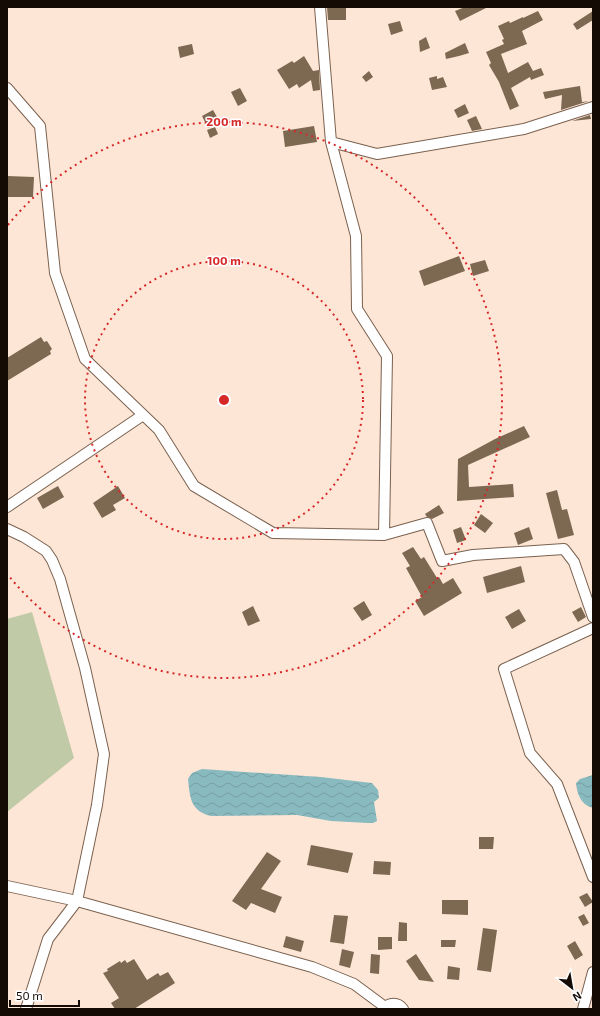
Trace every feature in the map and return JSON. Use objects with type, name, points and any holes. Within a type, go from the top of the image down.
[{"type":"street","points":[[320,7],[331,142],[356,236],[357,309],[387,356],[384,535]]},
{"type":"street","points":[[7,88],[40,126],[55,273],[85,359],[158,430],[194,486],[273,533],[384,535],[427,523],[442,561],[473,555],[564,549],[574,562],[593,617]]},
{"type":"street","points":[[331,142],[377,154],[524,129],[593,107]]},
{"type":"street","points":[[7,506],[143,415]]},
{"type":"street","points":[[7,529],[24,537],[46,551],[52,560],[60,579],[85,668],[104,754],[97,805],[77,901],[48,939],[26,1009]]},
{"type":"street","points":[[593,628],[504,669],[530,753],[556,784],[593,877]]},
{"type":"street","points":[[7,886],[77,901],[312,967],[354,984],[385,1008],[393,1003],[397,1004],[403,1009]]},
{"type":"street","points":[[583,1009],[593,972]]},
{"type":"green space","points":[[32,612],[74,758],[7,812],[7,619]]},
{"type":"water","points":[[202,769],[321,777],[372,783],[378,790],[379,798],[374,802],[377,821],[368,823],[331,821],[297,815],[211,816],[204,814],[195,807],[192,802],[189,792],[188,779],[192,773]]},
{"type":"water","points":[[593,775],[593,808],[585,804],[580,798],[576,783],[580,779]]},
{"type":"building","points":[[327,7],[346,7],[346,20],[328,20]]},
{"type":"building","points":[[465,7],[488,7],[460,21],[455,11]]},
{"type":"building","points":[[538,11],[543,20],[522,31],[527,44],[501,54],[508,73],[528,62],[533,71],[541,68],[544,75],[531,80],[530,77],[511,88],[519,106],[510,110],[499,82],[489,65],[491,63],[486,52],[504,44],[502,40],[504,39],[498,26],[509,21],[510,23]]},
{"type":"building","points":[[593,11],[593,20],[577,30],[573,24]]},
{"type":"building","points":[[400,21],[403,31],[391,35],[388,24]]},
{"type":"building","points":[[426,37],[430,48],[420,52],[419,41]]},
{"type":"building","points":[[465,43],[469,53],[446,59],[445,53]]},
{"type":"building","points":[[192,44],[194,54],[180,58],[178,47]]},
{"type":"building","points":[[304,56],[313,71],[319,70],[320,90],[313,91],[311,80],[299,88],[297,84],[289,89],[277,70],[292,61],[294,63]]},
{"type":"building","points":[[369,71],[373,77],[366,82],[362,77]]},
{"type":"building","points":[[437,76],[437,79],[443,77],[447,87],[432,90],[429,78]]},
{"type":"building","points":[[580,86],[582,102],[589,101],[561,110],[562,95],[545,99],[543,92]]},
{"type":"building","points":[[240,88],[247,101],[238,106],[231,92]]},
{"type":"building","points":[[465,104],[469,113],[458,118],[454,110]]},
{"type":"building","points":[[213,110],[220,122],[208,128],[202,116]]},
{"type":"building","points":[[590,115],[591,119],[572,121]]},
{"type":"building","points":[[476,116],[482,129],[472,131],[467,120]]},
{"type":"building","points":[[314,126],[317,142],[285,147],[283,131]]},
{"type":"building","points":[[215,127],[218,134],[210,138],[207,130]]},
{"type":"building","points":[[7,176],[34,177],[33,197],[7,197]]},
{"type":"building","points":[[459,256],[465,271],[424,286],[419,271]]},
{"type":"building","points":[[485,260],[489,271],[473,276],[470,264]]},
{"type":"building","points":[[41,337],[44,342],[47,341],[52,349],[50,351],[51,354],[7,381],[7,358]]},
{"type":"building","points":[[524,426],[530,437],[468,465],[469,487],[513,484],[514,497],[457,501],[458,459],[495,439]]},
{"type":"building","points":[[58,486],[64,497],[43,509],[37,498]]},
{"type":"building","points":[[118,486],[125,498],[113,505],[116,510],[102,518],[93,503]]},
{"type":"building","points":[[557,490],[562,510],[567,509],[574,535],[558,539],[546,493]]},
{"type":"building","points":[[439,505],[444,513],[432,519],[427,517],[425,514]]},
{"type":"building","points":[[481,514],[493,523],[485,533],[474,525]]},
{"type":"building","points":[[461,527],[466,540],[457,543],[453,530]]},
{"type":"building","points":[[529,527],[533,539],[518,545],[514,533]]},
{"type":"building","points":[[413,547],[421,559],[424,557],[437,578],[439,577],[443,584],[453,578],[462,593],[424,616],[415,601],[422,597],[406,568],[410,566],[402,553]]},
{"type":"building","points":[[521,566],[525,582],[487,593],[483,577]]},
{"type":"building","points":[[364,601],[372,615],[362,621],[353,608]]},
{"type":"building","points":[[253,606],[260,621],[248,626],[242,612]]},
{"type":"building","points":[[581,607],[586,617],[578,622],[572,612]]},
{"type":"building","points":[[519,609],[526,621],[512,629],[505,617]]},
{"type":"building","points":[[479,837],[494,837],[493,849],[479,849]]},
{"type":"building","points":[[311,845],[353,853],[348,873],[307,865]]},
{"type":"building","points":[[267,852],[281,861],[261,889],[282,897],[275,913],[251,903],[246,910],[232,901]]},
{"type":"building","points":[[374,861],[391,862],[390,875],[373,874]]},
{"type":"building","points":[[587,893],[593,902],[585,907],[579,897]]},
{"type":"building","points":[[442,900],[468,900],[468,915],[442,914]]},
{"type":"building","points":[[584,914],[589,923],[583,926],[578,917]]},
{"type":"building","points":[[334,915],[348,916],[344,944],[330,942]]},
{"type":"building","points":[[399,922],[407,923],[407,941],[398,941]]},
{"type":"building","points":[[483,928],[497,930],[491,972],[477,970]]},
{"type":"building","points":[[286,936],[304,941],[301,952],[283,947]]},
{"type":"building","points":[[378,937],[392,937],[392,949],[378,950]]},
{"type":"building","points":[[441,940],[456,940],[455,947],[441,947]]},
{"type":"building","points":[[575,941],[583,955],[575,960],[567,946]]},
{"type":"building","points":[[342,949],[354,952],[350,968],[339,965]]},
{"type":"building","points":[[371,954],[380,955],[379,974],[370,973]]},
{"type":"building","points":[[416,954],[434,982],[419,980],[406,961]]},
{"type":"building","points":[[134,959],[147,980],[158,973],[160,976],[168,972],[175,983],[134,1009],[115,1009],[111,1003],[119,998],[103,973],[108,971],[107,969],[120,961],[121,963],[125,960],[127,963]]},
{"type":"building","points":[[448,966],[460,968],[459,980],[447,979]]}]
